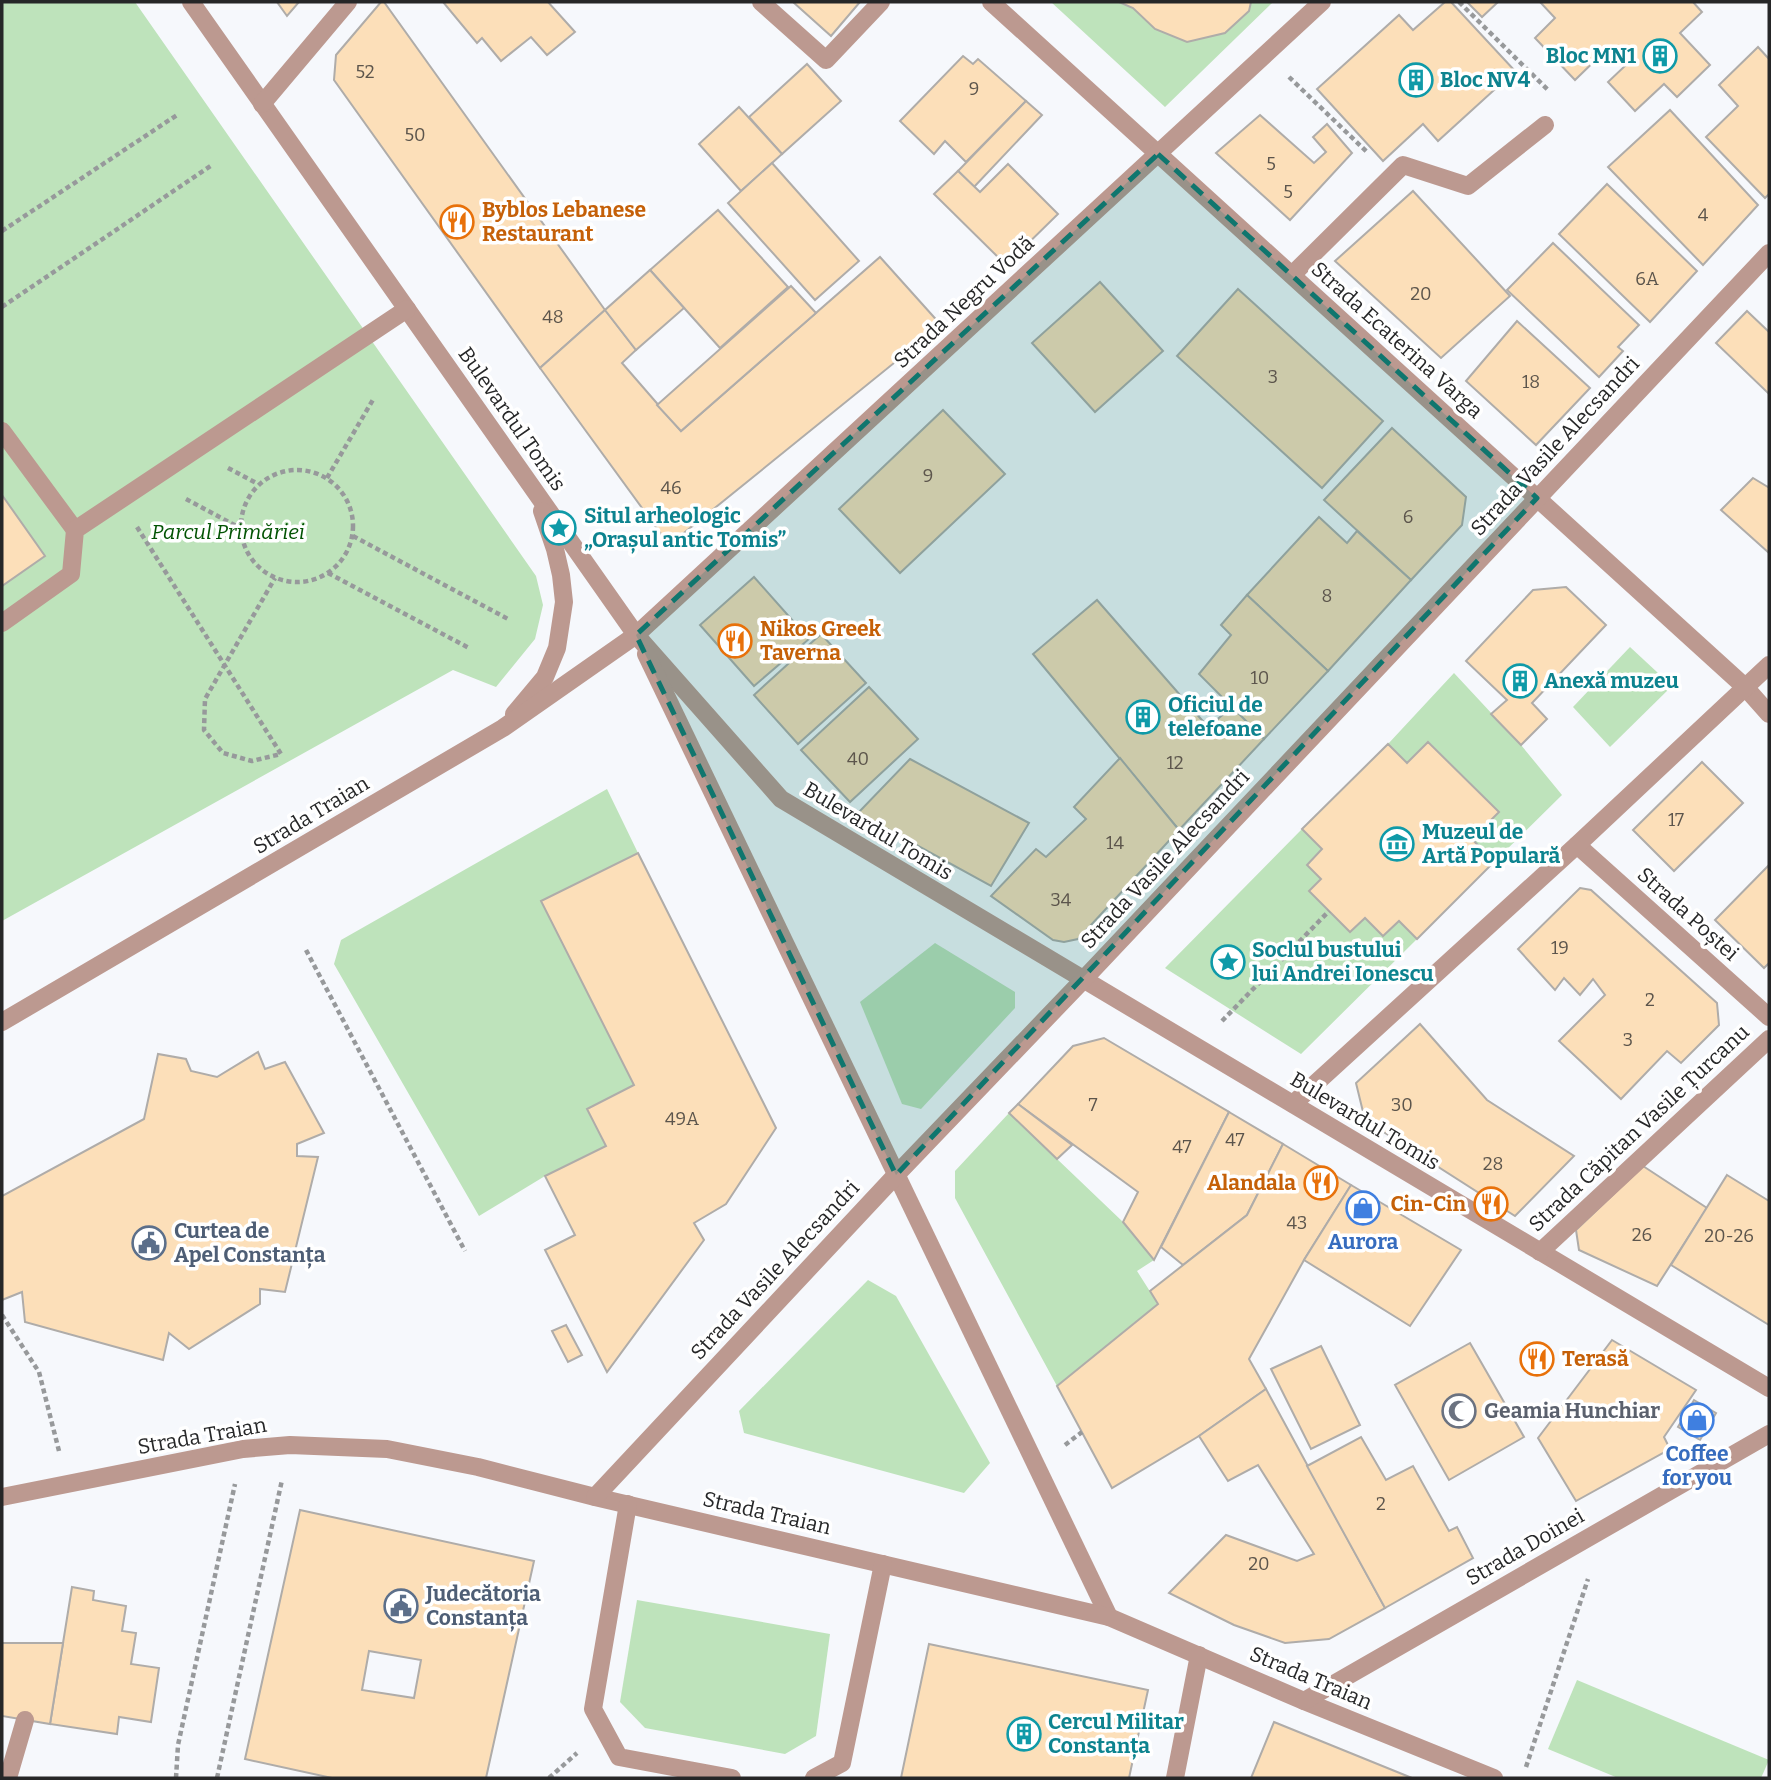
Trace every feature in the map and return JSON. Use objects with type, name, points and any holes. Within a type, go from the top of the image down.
[{"type":"street","name":"Bulevardul Tomis","points":[[191,2],[636,635],[781,799],[1769,1388]]},
{"type":"street","points":[[262,104],[348,2]]},
{"type":"street","points":[[761,2],[826,60],[881,2]]},
{"type":"street","name":"Strada Ecaterina Varga","points":[[991,2],[1745,687],[1769,714]]},
{"type":"street","name":"Strada Negru Vodă","points":[[636,635],[1322,2]]},
{"type":"street","points":[[1292,275],[1403,165],[1468,186],[1545,125]]},
{"type":"street","name":"Strada Vasile Alecsandri","points":[[595,1497],[1769,253]]},
{"type":"street","points":[[75,530],[407,309]]},
{"type":"street","points":[[2,431],[75,530],[71,574],[2,622]]},
{"type":"street","points":[[503,728],[545,677],[556,648],[564,602],[555,548],[536,492]]},
{"type":"street","points":[[636,635],[1109,1616]]},
{"type":"street","name":"Strada Traian","points":[[2,1022],[503,728],[636,635]]},
{"type":"street","points":[[1293,1104],[1577,845],[1769,665]]},
{"type":"street","name":"Strada Poștei","points":[[1577,845],[1769,1017]]},
{"type":"street","name":"Strada Căpitan Vasile Țurcanu","points":[[1540,1252],[1769,1039]]},
{"type":"street","name":"Strada Doinei","points":[[1304,1701],[1769,1434]]},
{"type":"street","name":"Strada Traian","points":[[2,1497],[243,1450],[290,1445],[387,1450],[478,1467],[595,1497],[1109,1616],[1304,1701],[1494,1778]]},
{"type":"street","points":[[628,1504],[593,1709],[619,1757],[732,1778]]},
{"type":"street","points":[[816,1778],[842,1763],[883,1564]]},
{"type":"street","points":[[1175,1778],[1199,1656]]},
{"type":"street","points":[[8,1778],[25,1720]]},
{"type":"path","points":[[1459,2],[1562,104],[1545,125]]},
{"type":"path","points":[[1265,55],[1392,176]]},
{"type":"path","points":[[2,231],[177,115]]},
{"type":"path","points":[[2,307],[212,165]]},
{"type":"path","points":[[327,478],[374,398]]},
{"type":"path","points":[[291,470],[310,471],[327,478],[341,490],[353,519],[353,536],[339,563],[328,573],[310,581],[291,582],[275,578],[259,569],[243,544],[240,528],[248,497],[258,484],[291,470]]},
{"type":"path","points":[[151,480],[240,528]]},
{"type":"path","points":[[120,500],[224,665],[281,754],[252,761],[223,753],[204,730],[205,699],[224,665],[275,578]]},
{"type":"path","points":[[353,536],[508,619]]},
{"type":"path","points":[[328,573],[469,648]]},
{"type":"path","points":[[1197,1047],[1329,911]]},
{"type":"path","points":[[306,950],[466,1251]]},
{"type":"path","points":[[2,1315],[39,1372],[67,1483]]},
{"type":"path","points":[[1070,1441],[1082,1433]]},
{"type":"path","points":[[217,1778],[290,1445]]},
{"type":"path","points":[[176,1778],[178,1745],[243,1450]]},
{"type":"path","points":[[1532,1750],[1604,1528]]},
{"type":"highlighted area","points":[[1158,154],[1537,498],[896,1175],[636,635]]},
{"type":"green space","name":"Parcul Primăriei","points":[[2,2],[135,2],[536,576],[543,605],[535,639],[496,687],[453,670],[2,921]]},
{"type":"green space","points":[[1051,2],[1119,2],[1133,8],[1155,29],[1187,42],[1225,33],[1249,11],[1251,2],[1273,2],[1165,107]]},
{"type":"green space","points":[[1630,647],[1672,686],[1610,747],[1573,707]]},
{"type":"green space","points":[[1454,673],[1521,745],[1562,795],[1494,862],[1472,839],[1499,812],[1429,742],[1407,763],[1388,744]]},
{"type":"green space","points":[[607,789],[638,853],[542,901],[634,1085],[606,1146],[545,1176],[479,1216],[334,964],[341,940]]},
{"type":"green space","points":[[1302,829],[1322,849],[1307,865],[1321,879],[1309,891],[1350,932],[1365,918],[1383,936],[1399,921],[1417,939],[1301,1054],[1165,968]]},
{"type":"green space","points":[[935,943],[1015,992],[1015,1008],[921,1109],[902,1104],[860,1002]]},
{"type":"green space","points":[[1009,1113],[1123,1222],[1154,1260],[1137,1271],[1158,1304],[1057,1386],[955,1198],[955,1171]]},
{"type":"green space","points":[[868,1280],[896,1296],[990,1463],[964,1493],[744,1433],[739,1411]]},
{"type":"green space","points":[[637,1600],[830,1634],[816,1736],[785,1754],[645,1728],[620,1702]]},
{"type":"green space","points":[[1577,1680],[1769,1760],[1761,1778],[1618,1778],[1548,1749]]},
{"type":"building","points":[[277,2],[299,2],[287,16]]},
{"type":"building","points":[[381,2],[384,2],[605,310],[540,368],[334,80],[336,55]]},
{"type":"building","points":[[443,2],[548,2],[575,32],[547,55],[531,37],[501,61],[482,38],[477,43]]},
{"type":"building","points":[[793,2],[860,2],[831,36]]},
{"type":"building","points":[[1119,2],[1251,2],[1249,11],[1225,33],[1187,42],[1155,29],[1133,8]]},
{"type":"building","name":"Bloc NV4","points":[[1445,2],[1451,2],[1515,71],[1438,141],[1423,124],[1383,161],[1317,89],[1399,15],[1413,30]]},
{"type":"building","points":[[1467,2],[1498,2],[1482,17]]},
{"type":"building","name":"Bloc MN1","points":[[1540,2],[1693,2],[1702,12],[1680,33],[1710,65],[1677,97],[1664,84],[1635,111],[1608,82],[1626,65],[1609,47],[1575,80],[1535,38],[1555,18]]},
{"type":"building","points":[[1758,47],[1769,59],[1769,194],[1765,198],[1706,137],[1738,106],[1719,85]]},
{"type":"building","points":[[963,56],[973,64],[978,59],[1026,101],[966,162],[945,141],[934,154],[900,121]]},
{"type":"building","points":[[807,64],[841,101],[782,154],[749,117]]},
{"type":"building","points":[[1026,101],[1042,115],[974,187],[958,171]]},
{"type":"building","points":[[739,107],[782,154],[741,191],[699,144]]},
{"type":"building","points":[[1670,110],[1758,205],[1703,265],[1608,167]]},
{"type":"building","points":[[1260,115],[1314,163],[1326,152],[1313,137],[1327,124],[1352,153],[1290,220],[1216,153]]},
{"type":"building","points":[[772,163],[859,261],[815,300],[728,203]]},
{"type":"building","points":[[1008,164],[1058,214],[1006,265],[934,194],[958,171],[980,192]]},
{"type":"building","points":[[1607,184],[1697,271],[1650,322],[1559,234]]},
{"type":"building","points":[[1413,191],[1510,296],[1441,358],[1335,261]]},
{"type":"building","points":[[718,210],[788,287],[720,348],[650,270]]},
{"type":"building","points":[[1553,243],[1639,325],[1618,347],[1623,351],[1599,377],[1507,290]]},
{"type":"building","points":[[880,257],[941,325],[669,545],[540,368],[605,310],[636,350],[622,363],[681,431]]},
{"type":"building","points":[[650,270],[684,308],[636,350],[605,310]]},
{"type":"building","points":[[1100,282],[1163,351],[1095,412],[1032,343]]},
{"type":"building","points":[[791,286],[816,313],[681,431],[657,405]]},
{"type":"building","points":[[1238,289],[1383,421],[1322,488],[1177,356]]},
{"type":"building","points":[[1747,311],[1769,332],[1769,394],[1716,343]]},
{"type":"building","points":[[1517,321],[1590,388],[1536,445],[1466,381]]},
{"type":"building","points":[[943,410],[1005,474],[900,573],[839,509]]},
{"type":"building","points":[[1392,428],[1466,497],[1462,525],[1411,580],[1324,500]]},
{"type":"building","points":[[1753,478],[1769,486],[1769,553],[1721,510]]},
{"type":"building","points":[[2,495],[45,556],[2,586]]},
{"type":"building","points":[[1319,517],[1347,543],[1357,531],[1411,580],[1328,671],[1247,595]]},
{"type":"building","points":[[754,577],[809,639],[754,686],[700,625]]},
{"type":"building","name":"Anexă muzeu","points":[[1566,587],[1606,625],[1532,703],[1547,719],[1521,745],[1491,714],[1507,700],[1466,661],[1533,590]]},
{"type":"building","points":[[1247,595],[1328,671],[1264,739],[1199,674],[1231,635],[1221,625]]},
{"type":"building","name":"Oficiul de telefoane","points":[[1097,600],[1208,727],[1232,707],[1264,739],[1179,830],[1033,654]]},
{"type":"building","points":[[821,634],[866,683],[798,744],[754,695]]},
{"type":"building","points":[[869,687],[918,739],[850,802],[801,750]]},
{"type":"building","name":"Muzeul de Artă Populară","points":[[1428,742],[1499,812],[1472,839],[1494,862],[1417,939],[1399,921],[1383,936],[1365,918],[1350,932],[1309,891],[1321,879],[1307,865],[1322,849],[1302,829],[1388,744],[1407,763]]},
{"type":"building","points":[[1120,758],[1179,830],[1078,939],[1064,942],[1053,940],[991,896],[1036,849],[1046,857],[1086,819],[1074,807]]},
{"type":"building","points":[[910,759],[1029,823],[991,886],[858,813]]},
{"type":"building","points":[[1702,762],[1743,803],[1674,871],[1633,830]]},
{"type":"building","points":[[638,853],[776,1128],[726,1204],[694,1223],[704,1240],[607,1372],[545,1250],[575,1235],[545,1176],[606,1146],[587,1109],[634,1085],[541,901]]},
{"type":"building","points":[[1769,865],[1769,963],[1764,968],[1715,920]]},
{"type":"building","points":[[1580,888],[1591,890],[1717,1003],[1719,1025],[1681,1063],[1667,1051],[1621,1099],[1559,1041],[1605,995],[1593,979],[1580,995],[1564,978],[1555,990],[1518,949]]},
{"type":"building","points":[[1420,1024],[1487,1100],[1574,1156],[1515,1216],[1365,1120],[1356,1083]]},
{"type":"building","points":[[1104,1038],[1229,1112],[1154,1260],[1123,1222],[1138,1192],[1018,1104],[1073,1046]]},
{"type":"building","name":"Curtea de Apel Constanța","points":[[258,1052],[265,1069],[285,1062],[324,1133],[297,1144],[297,1156],[318,1157],[285,1292],[260,1289],[260,1304],[189,1349],[169,1333],[163,1360],[25,1322],[22,1292],[2,1300],[2,1196],[144,1119],[158,1054],[186,1059],[191,1071],[217,1077]]},
{"type":"building","points":[[1018,1104],[1072,1145],[1057,1159],[1009,1113]]},
{"type":"building","points":[[1229,1112],[1283,1144],[1247,1215],[1183,1265],[1161,1247]]},
{"type":"building","points":[[1283,1144],[1351,1185],[1304,1260],[1249,1359],[1266,1389],[1199,1436],[1112,1488],[1057,1386],[1158,1304],[1150,1291],[1247,1215]]},
{"type":"building","points":[[1643,1166],[1707,1208],[1657,1286],[1579,1250],[1576,1230]]},
{"type":"building","points":[[1727,1175],[1769,1201],[1769,1325],[1671,1265]]},
{"type":"building","points":[[1351,1185],[1461,1250],[1410,1326],[1304,1260]]},
{"type":"building","points":[[566,1325],[582,1355],[568,1362],[552,1331]]},
{"type":"building","points":[[1612,1340],[1696,1390],[1664,1437],[1670,1449],[1576,1501],[1538,1438]]},
{"type":"building","name":"Geamia Hunchiar","points":[[1470,1343],[1524,1437],[1449,1480],[1395,1385]]},
{"type":"building","points":[[1321,1346],[1360,1425],[1311,1449],[1271,1369]]},
{"type":"building","points":[[1266,1389],[1385,1608],[1329,1639],[1285,1643],[1234,1625],[1169,1593],[1226,1535],[1297,1561],[1314,1554],[1258,1465],[1228,1481],[1199,1436]]},
{"type":"building","name":"Coffee for you","points":[[1694,1400],[1716,1413],[1700,1440],[1678,1427]]},
{"type":"building","points":[[1361,1437],[1386,1480],[1413,1466],[1449,1531],[1457,1527],[1473,1558],[1385,1608],[1307,1466]]},
{"type":"building","name":"Judecătoria Constanța","points":[[300,1510],[534,1561],[486,1778],[332,1778],[245,1759]],"holes":[[[369,1651],[421,1660],[414,1698],[362,1690]]]},
{"type":"building","points":[[72,1587],[94,1591],[93,1600],[126,1606],[122,1631],[136,1633],[131,1664],[159,1668],[151,1722],[119,1717],[117,1734],[50,1724]]},
{"type":"building","points":[[2,1643],[63,1643],[50,1724],[2,1716]]},
{"type":"building","name":"Cercul Militar Constanța","points":[[929,1644],[1148,1690],[1129,1778],[901,1778]]},
{"type":"building","points":[[1274,1722],[1412,1778],[1251,1778]]},
{"type":"place","name":"Bloc MN1","points":[[1660,56]]},
{"type":"place","name":"Bloc NV4","points":[[1416,80]]},
{"type":"place","name":"Byblos Lebanese Restaurant","points":[[457,222]]},
{"type":"place","name":"Situl arheologic „Orașul antic Tomis”","points":[[559,528]]},
{"type":"place","name":"Nikos Greek Taverna","points":[[735,641]]},
{"type":"place","name":"Anexă muzeu","points":[[1520,681]]},
{"type":"place","name":"Oficiul de telefoane","points":[[1143,717]]},
{"type":"place","name":"Muzeul de Artă Populară","points":[[1397,844]]},
{"type":"place","name":"Soclul bustului lui Andrei Ionescu","points":[[1228,962]]},
{"type":"place","name":"Alandala","points":[[1321,1183]]},
{"type":"place","name":"Cin-Cin","points":[[1491,1204]]},
{"type":"place","name":"Aurora","points":[[1363,1208]]},
{"type":"place","name":"Curtea de Apel Constanța","points":[[149,1243]]},
{"type":"place","name":"Terasă","points":[[1537,1359]]},
{"type":"place","name":"Geamia Hunchiar","points":[[1459,1411]]},
{"type":"place","name":"Coffee for you","points":[[1697,1420]]},
{"type":"place","name":"Judecătoria Constanța","points":[[401,1606]]},
{"type":"place","name":"Cercul Militar Constanța","points":[[1024,1734]]}]
